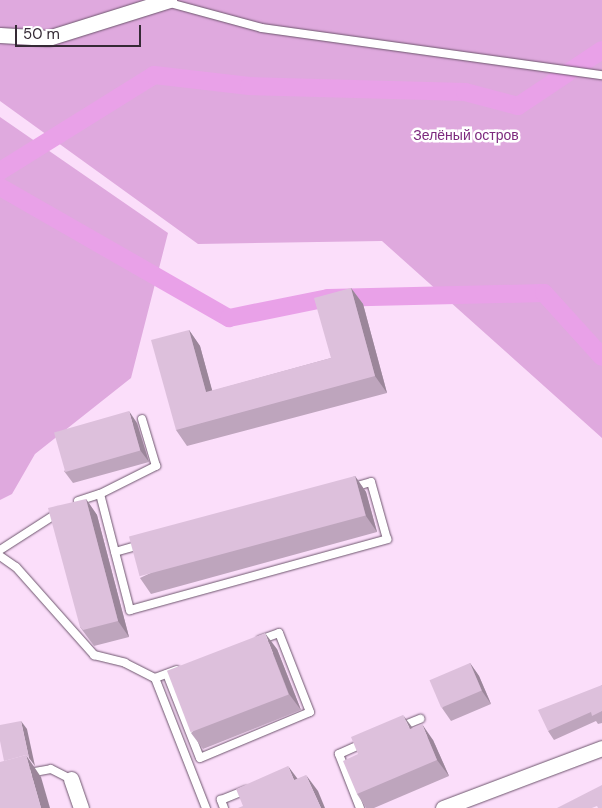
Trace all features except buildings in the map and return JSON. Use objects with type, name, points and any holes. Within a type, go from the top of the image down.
[{"type":"street","points":[[0,35],[48,38],[167,1]]},
{"type":"street","points":[[443,808],[602,748]]},
{"type":"street","points":[[72,779],[81,808]]},
{"type":"lane","points":[[167,1],[262,28],[602,75]]},
{"type":"lane","points":[[73,503],[100,494],[156,466],[142,419]]},
{"type":"lane","points":[[100,494],[130,610],[387,539],[371,482],[344,490]]},
{"type":"lane","points":[[0,550],[65,508]]},
{"type":"lane","points":[[115,552],[153,541]]},
{"type":"lane","points":[[0,556],[16,567],[94,655],[125,663],[155,678],[206,808]]},
{"type":"lane","points":[[167,674],[200,758],[310,712],[279,633],[254,642]]},
{"type":"lane","points":[[155,678],[184,668]]},
{"type":"lane","points":[[393,730],[420,719]]},
{"type":"lane","points":[[360,808],[339,754],[375,738]]},
{"type":"lane","points":[[17,776],[51,769],[72,779]]},
{"type":"lane","points":[[224,808],[221,800],[256,786]]},
{"type":"green space","name":"Зелёный остров","points":[[0,0],[602,0],[602,438],[382,241],[198,244],[0,101]]},
{"type":"green space","points":[[0,117],[168,233],[131,378],[35,454],[12,494],[0,500]]},
{"type":"waterway","points":[[0,171],[154,75],[249,86],[465,92],[518,106],[602,50]]},
{"type":"waterway","points":[[0,187],[229,318],[328,298],[544,293],[602,357]]}]
